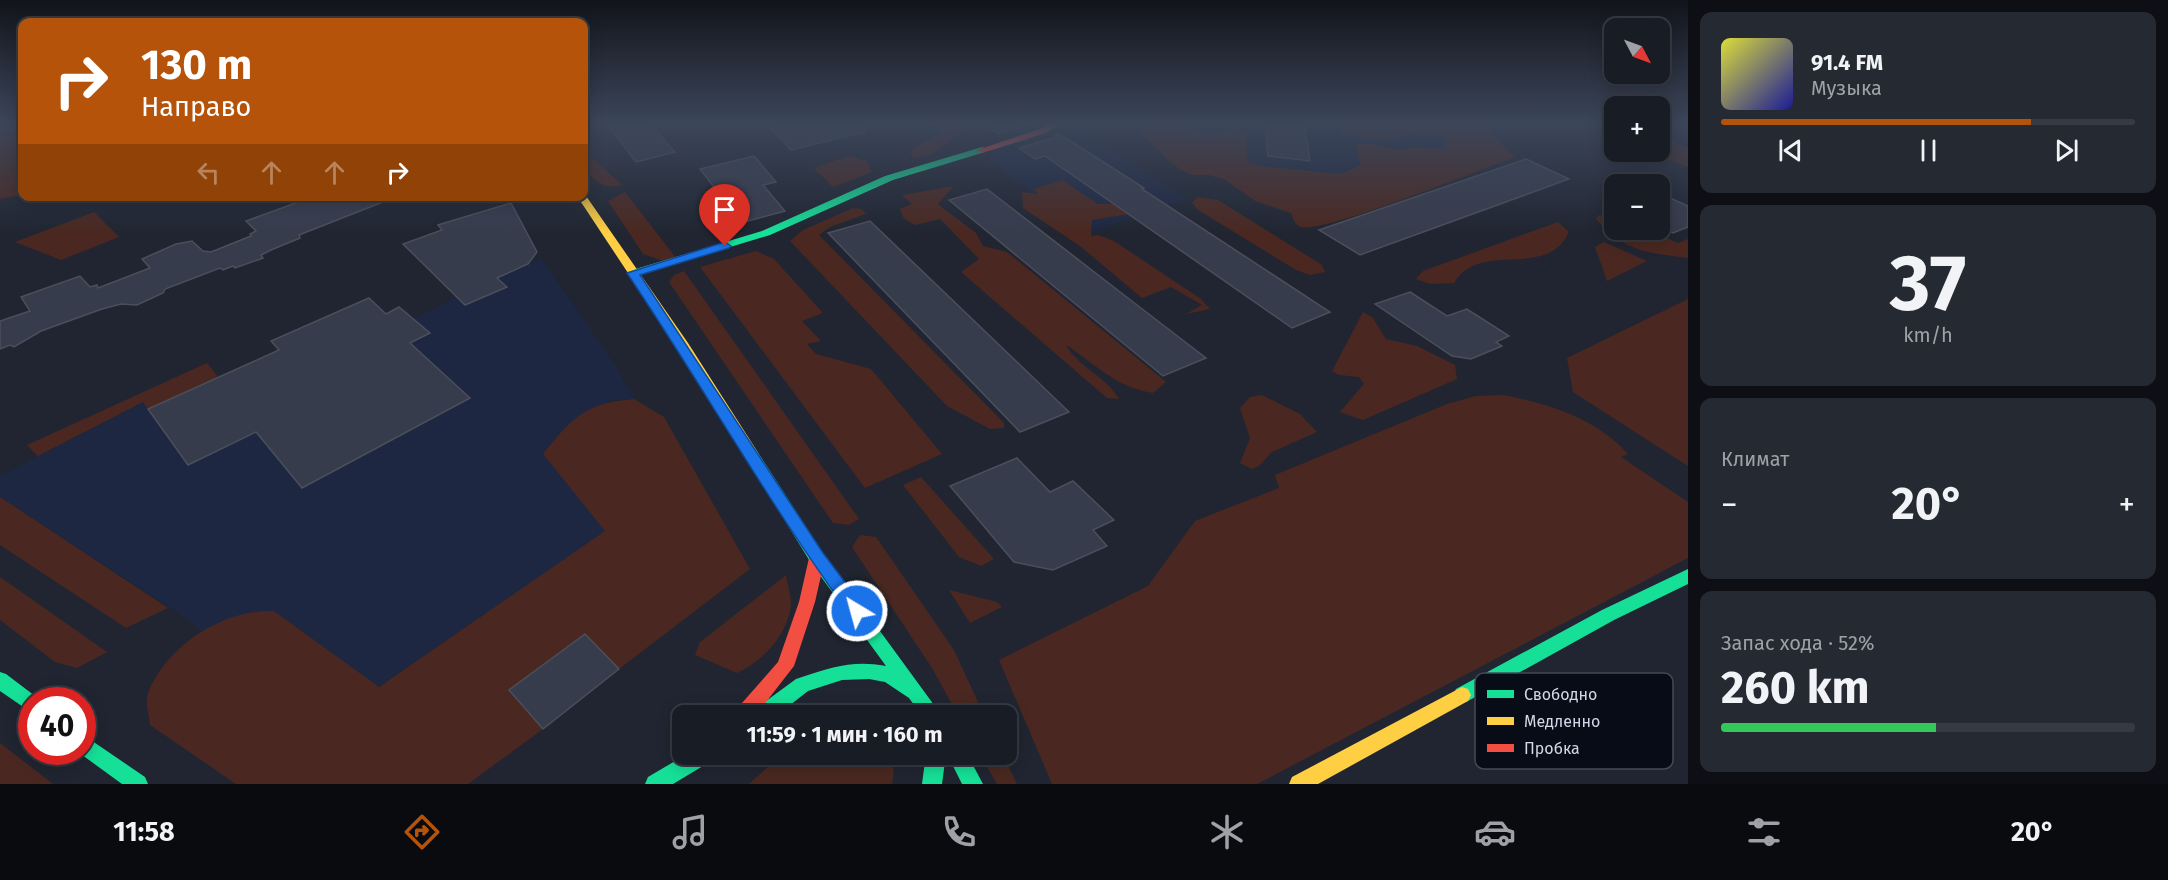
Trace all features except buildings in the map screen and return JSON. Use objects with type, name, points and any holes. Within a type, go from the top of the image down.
[{"type":"street","points":[[633,273],[766,233],[889,178],[949,160]]},
{"type":"street","points":[[585,201],[683,346],[818,558],[926,705]]},
{"type":"street","points":[[753,705],[785,666],[807,602],[818,558]]},
{"type":"street","points":[[1502,673],[1608,615],[1688,576]]},
{"type":"street","points":[[776,705],[802,685],[842,672],[869,671],[888,675],[924,700]]},
{"type":"street","points":[[0,680],[18,694]]},
{"type":"street","points":[[1299,784],[1475,688]]},
{"type":"street","points":[[96,753],[138,784]]},
{"type":"street","points":[[655,784],[687,765]]},
{"type":"street","points":[[683,784],[701,765]]},
{"type":"street","points":[[702,774],[706,765]]},
{"type":"street","points":[[932,784],[935,765]]},
{"type":"street","points":[[962,765],[973,784]]},
{"type":"shaded area","points":[[0,160],[18,160],[18,196],[0,199]]},
{"type":"shaded area","points":[[588,160],[594,160],[622,185],[606,186],[599,183],[589,173]]},
{"type":"shaded area","points":[[839,160],[862,160],[867,161],[872,172],[833,187],[814,168]]},
{"type":"shaded area","points":[[988,160],[1125,160],[1188,199],[1085,234]]},
{"type":"shaded area","points":[[1168,160],[1247,160],[1247,162],[1263,166],[1341,174],[1360,165],[1359,160],[1508,160],[1371,211],[1316,226],[1301,227],[1291,213],[1255,201],[1224,179],[1208,175],[1193,175]]},
{"type":"shaded area","points":[[1203,160],[1440,160],[1281,205]]},
{"type":"shaded area","points":[[1670,160],[1670,160],[1688,160],[1688,167]]},
{"type":"shaded area","points":[[1062,180],[1098,204],[1131,203],[1137,213],[1092,220],[1091,236],[1098,235],[1114,241],[1201,299],[1210,309],[1186,314],[1202,305],[1171,287],[1142,298],[1080,246],[1023,208],[1022,192],[1039,194],[1033,189]]},
{"type":"shaded area","points":[[954,186],[938,204],[976,233],[983,246],[1007,252],[1166,382],[1153,393],[1128,386],[1117,381],[1066,345],[1078,360],[1114,391],[1119,399],[1107,398],[961,272],[979,259],[940,219],[915,225],[904,219],[900,209],[912,204],[902,195]]},
{"type":"shaded area","points":[[625,192],[676,258],[663,261],[643,254],[608,201]]},
{"type":"shaded area","points":[[1197,197],[1218,200],[1322,265],[1325,272],[1310,275],[1296,270],[1198,210],[1192,203]]},
{"type":"shaded area","points":[[853,208],[862,209],[866,214],[830,227],[819,235],[1004,423],[1004,428],[990,429],[947,406],[790,241],[803,230]]},
{"type":"shaded area","points":[[94,212],[119,237],[61,260],[15,242]]},
{"type":"shaded area","points":[[1599,215],[1604,215],[1604,228],[1596,219]]},
{"type":"shaded area","points":[[1558,222],[1569,232],[1559,246],[1545,254],[1530,258],[1480,263],[1466,270],[1454,283],[1431,284],[1416,279],[1423,271]]},
{"type":"shaded area","points":[[1688,239],[1688,258],[1648,252],[1619,240],[1670,240],[1678,243]]},
{"type":"shaded area","points":[[1604,242],[1647,261],[1607,281],[1595,247]]},
{"type":"shaded area","points":[[756,251],[774,259],[823,313],[802,321],[821,341],[807,344],[816,354],[871,369],[942,454],[865,488],[700,267]]},
{"type":"shaded area","points":[[541,258],[614,363],[634,399],[607,401],[606,531],[378,687],[274,611],[218,622],[203,633],[189,620],[0,497],[0,476],[143,402],[149,409],[279,350],[271,341],[369,298],[386,313],[399,307],[413,319],[457,297],[467,304],[507,287],[497,278]]},
{"type":"shaded area","points":[[684,271],[859,519],[849,525],[833,523],[669,282],[674,275]]},
{"type":"shaded area","points":[[1688,299],[1688,466],[1573,392],[1567,358]]},
{"type":"shaded area","points":[[1363,312],[1372,317],[1386,339],[1417,346],[1455,365],[1457,379],[1363,420],[1340,412],[1364,384],[1359,377],[1339,375],[1332,371]]},
{"type":"shaded area","points":[[207,363],[218,377],[148,409],[143,402],[38,456],[27,445]]},
{"type":"shaded area","points":[[1262,395],[1300,414],[1317,432],[1272,452],[1259,466],[1252,469],[1240,463],[1250,438],[1240,408],[1250,397]]},
{"type":"shaded area","points":[[1503,395],[1554,408],[1587,422],[1615,441],[1628,454],[1621,457],[1688,502],[1688,558],[1257,784],[1052,784],[999,660],[1148,586],[1195,521],[1279,488],[1275,475],[1447,404],[1476,396]]},
{"type":"shaded area","points":[[634,399],[664,417],[750,569],[619,669],[584,634],[509,690],[543,729],[468,784],[236,784],[150,725],[147,696],[157,676],[169,660],[199,633],[217,623],[255,612],[274,611],[379,687],[605,531],[543,454],[581,415],[603,404]]},
{"type":"shaded area","points":[[921,477],[994,559],[981,566],[959,557],[903,485]]},
{"type":"shaded area","points":[[0,497],[168,608],[126,628],[0,545]]},
{"type":"shaded area","points":[[860,535],[876,537],[954,650],[979,705],[952,705],[932,668],[852,547]]},
{"type":"shaded area","points":[[786,575],[791,600],[789,614],[780,636],[765,654],[737,673],[695,655],[700,642]]},
{"type":"shaded area","points":[[0,577],[107,652],[77,668],[55,662],[0,620]]},
{"type":"shaded area","points":[[949,590],[997,602],[1002,607],[970,623]]},
{"type":"shaded area","points":[[0,743],[18,757],[18,765],[28,765],[53,784],[0,784]]},
{"type":"shaded area","points":[[770,765],[892,765],[894,770],[892,784],[749,784]]},
{"type":"shaded area","points":[[986,765],[1008,765],[1017,784],[997,784]]},
{"type":"traffic: fast","points":[[633,273],[766,233],[889,178],[950,160]]},
{"type":"traffic: fast","points":[[752,455],[817,558],[925,705]]},
{"type":"traffic: fast","points":[[1502,673],[1608,615],[1688,576]]},
{"type":"traffic: fast","points":[[776,705],[802,685],[842,672],[869,671],[889,675],[912,691]]},
{"type":"traffic: fast","points":[[0,680],[18,694]]},
{"type":"traffic: fast","points":[[1462,695],[1475,688]]},
{"type":"traffic: fast","points":[[96,753],[138,784]]},
{"type":"traffic: fast","points":[[655,784],[687,765]]},
{"type":"traffic: fast","points":[[932,784],[935,765]]},
{"type":"traffic: fast","points":[[962,765],[973,784]]},
{"type":"traffic: slow","points":[[585,201],[683,346],[752,455]]},
{"type":"traffic: slow","points":[[1299,784],[1462,695]]},
{"type":"traffic: jam","points":[[752,705],[785,666],[807,602],[817,558]]},
{"type":"route","points":[[725,246],[633,273],[683,346],[818,558],[857,611]]}]
